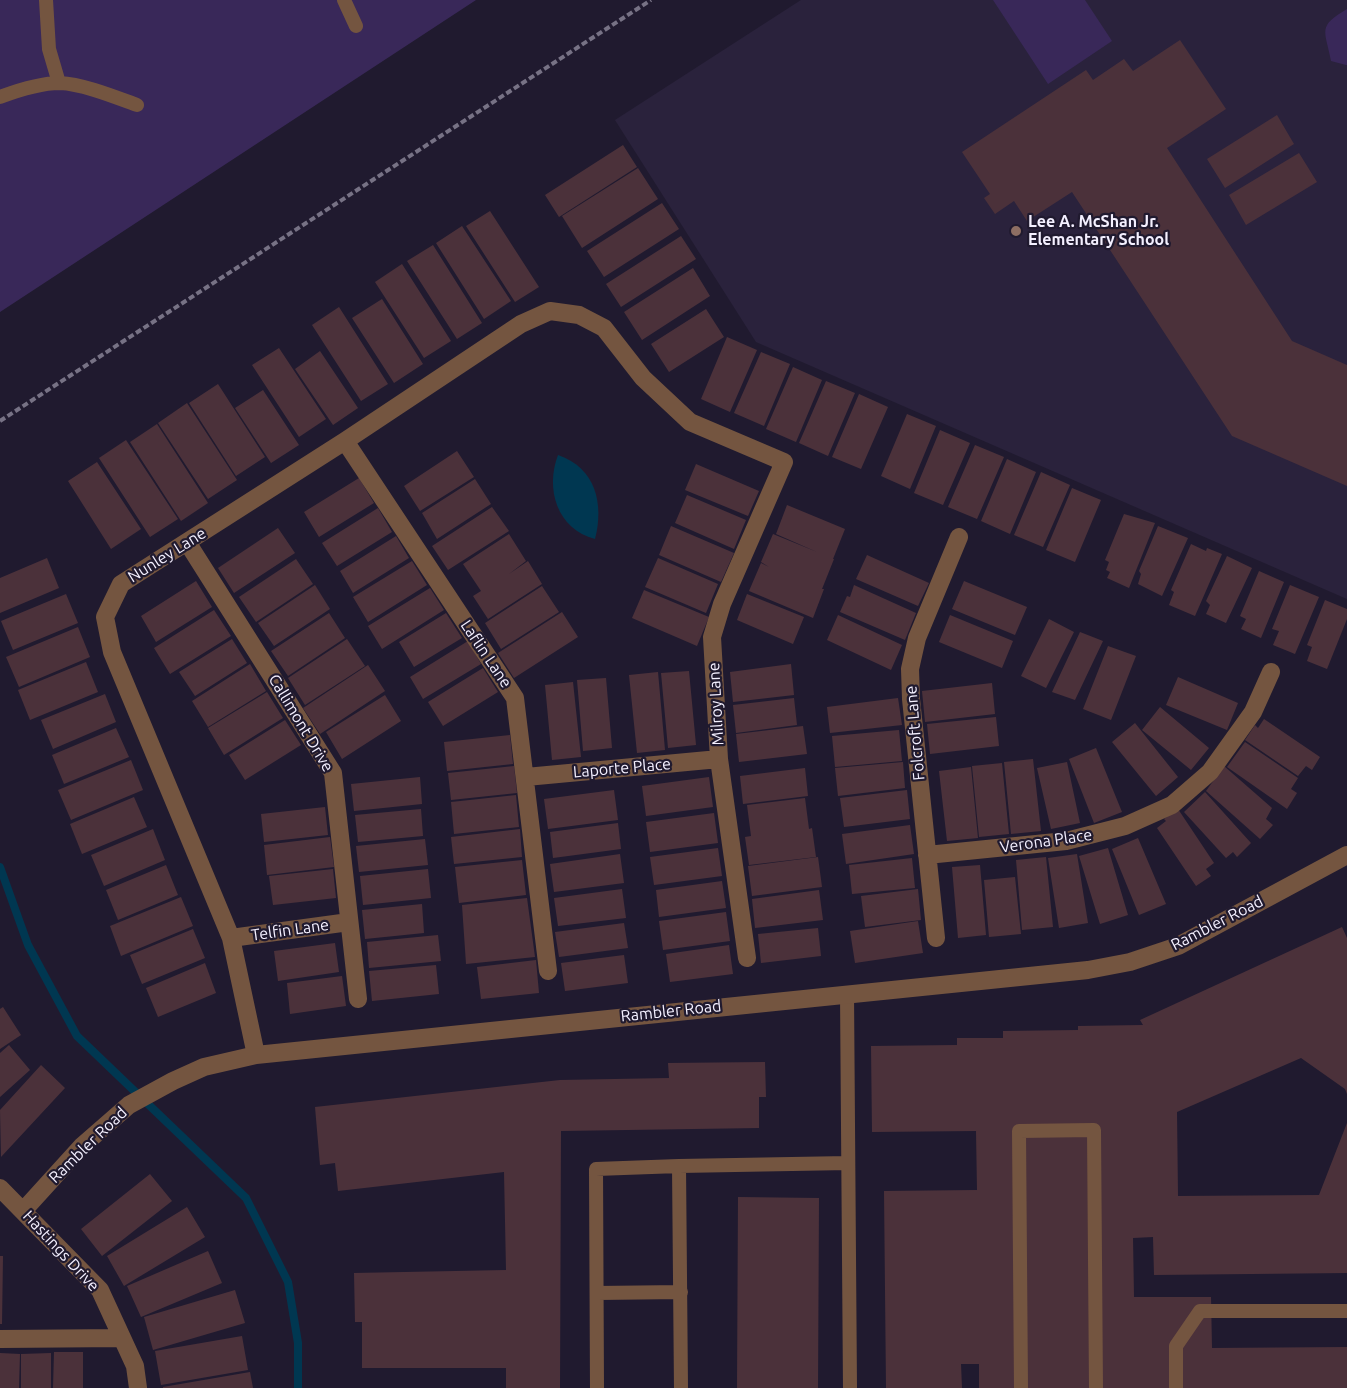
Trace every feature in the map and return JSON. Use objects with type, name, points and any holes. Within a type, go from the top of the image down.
[{"type":"street","name":"Nunley Lane","points":[[256,1055],[231,938],[112,652],[105,617],[121,584],[345,441],[521,324],[550,311],[579,315],[604,328],[643,378],[690,422],[784,462]]},
{"type":"street","name":"Laflin Lane","points":[[345,441],[515,698],[548,971]]},
{"type":"street","name":"Milroy Lane","points":[[747,958],[719,759],[712,637],[722,604],[784,462]]},
{"type":"street","name":"Folcroft Lane","points":[[936,938],[911,699],[910,669],[916,638],[959,537]]},
{"type":"street","name":"Callimont Drive","points":[[187,542],[333,773],[358,999]]},
{"type":"street","name":"Verona Place","points":[[927,855],[1066,841],[1125,826],[1172,805],[1210,772],[1253,711],[1271,672]]},
{"type":"street","name":"Laporte Place","points":[[526,777],[719,759]]},
{"type":"street","name":"Rambler Road","points":[[23,1210],[107,1122],[129,1105],[204,1067],[256,1055],[1088,970],[1130,962],[1178,945],[1347,855]]},
{"type":"street","name":"Telfin Lane","points":[[231,938],[349,922]]},
{"type":"street","name":"Hastings Drive","points":[[0,1188],[100,1290],[135,1366],[138,1388]]},
{"type":"street","points":[[0,1339],[122,1338]]},
{"type":"lane","points":[[46,0],[49,50],[59,83]]},
{"type":"lane","points":[[344,0],[356,26]]},
{"type":"lane","points":[[0,97],[17,91],[59,83],[96,91],[137,105]]},
{"type":"lane","points":[[847,993],[850,1388]]},
{"type":"lane","points":[[1021,1388],[1019,1131],[1083,1130],[1094,1130],[1096,1388]]},
{"type":"lane","points":[[597,1388],[596,1169],[848,1163]]},
{"type":"lane","points":[[679,1166],[681,1388]]},
{"type":"lane","points":[[597,1293],[681,1292]]},
{"type":"lane","points":[[1176,1388],[1176,1346],[1200,1311],[1347,1311]]},
{"type":"path","points":[[0,421],[651,0]]},
{"type":"shaded area","points":[[0,0],[476,0],[0,312]]},
{"type":"shaded area","name":"Lee A. McShan Jr. Elementary School","points":[[801,0],[1347,0],[1347,599],[756,342],[615,120]]},
{"type":"shaded area","points":[[993,0],[1085,0],[1112,41],[1048,84]]},
{"type":"shaded area","points":[[1347,9],[1346,65],[1331,61],[1326,30],[1331,20]]},
{"type":"water","points":[[558,455],[581,469],[589,478],[594,489],[598,513],[595,539],[571,526],[557,506],[553,481]]},
{"type":"building","points":[[1180,40],[1226,109],[1167,148],[1292,341],[1347,365],[1347,486],[1232,436],[1072,192],[1027,221],[1014,201],[995,214],[984,198],[990,194],[962,152],[1086,70],[1093,80],[1124,59],[1133,71]]},
{"type":"building","points":[[1277,115],[1294,144],[1225,188],[1207,159]]},
{"type":"building","points":[[623,145],[637,167],[559,217],[545,195]]},
{"type":"building","points":[[1299,153],[1317,182],[1246,225],[1229,195]]},
{"type":"building","points":[[638,168],[658,199],[582,248],[562,216]]},
{"type":"building","points":[[662,203],[679,229],[604,277],[587,251]]},
{"type":"building","points":[[490,211],[539,287],[515,302],[466,226]]},
{"type":"building","points":[[462,226],[511,301],[484,319],[436,243]]},
{"type":"building","points":[[681,236],[696,259],[621,307],[606,284]]},
{"type":"building","points":[[433,245],[482,323],[457,339],[407,261]]},
{"type":"building","points":[[402,264],[451,341],[424,358],[375,282]]},
{"type":"building","points":[[693,268],[710,296],[642,340],[624,312]]},
{"type":"building","points":[[382,299],[423,364],[394,383],[352,318]]},
{"type":"building","points":[[339,307],[388,384],[361,401],[312,325]]},
{"type":"building","points":[[706,309],[724,337],[669,372],[651,344]]},
{"type":"building","points":[[727,337],[757,350],[730,412],[701,399]]},
{"type":"building","points":[[279,348],[326,419],[299,437],[252,365]]},
{"type":"building","points":[[320,351],[358,408],[333,425],[295,369]]},
{"type":"building","points":[[761,352],[790,364],[764,426],[734,413]]},
{"type":"building","points":[[793,367],[822,380],[796,442],[766,429]]},
{"type":"building","points":[[826,381],[855,393],[828,456],[799,443]]},
{"type":"building","points":[[218,384],[265,457],[236,476],[189,403]]},
{"type":"building","points":[[263,390],[299,445],[271,463],[235,408]]},
{"type":"building","points":[[859,394],[888,407],[861,469],[832,457]]},
{"type":"building","points":[[187,403],[237,480],[208,499],[158,423]]},
{"type":"building","points":[[907,414],[936,426],[910,489],[881,476]]},
{"type":"building","points":[[157,424],[208,503],[181,521],[130,442]]},
{"type":"building","points":[[940,430],[970,443],[943,505],[914,493]]},
{"type":"building","points":[[126,440],[178,519],[150,537],[99,458]]},
{"type":"building","points":[[975,445],[1004,457],[977,519],[948,507]]},
{"type":"building","points":[[457,451],[474,477],[420,511],[404,486]]},
{"type":"building","points":[[1007,459],[1036,472],[1010,534],[981,521]]},
{"type":"building","points":[[97,462],[141,529],[111,549],[68,481]]},
{"type":"building","points":[[696,464],[759,491],[748,516],[685,490]]},
{"type":"building","points":[[1041,472],[1070,485],[1043,547],[1014,535]]},
{"type":"building","points":[[359,478],[374,503],[319,537],[304,512]]},
{"type":"building","points":[[475,479],[491,504],[437,539],[422,513]]},
{"type":"building","points":[[1072,488],[1101,500],[1075,562],[1046,550]]},
{"type":"building","points":[[687,495],[746,520],[734,549],[675,523]]},
{"type":"building","points":[[787,505],[845,529],[813,618],[749,591],[761,563],[769,567],[761,562],[773,534],[817,552],[776,534]]},
{"type":"building","points":[[492,507],[509,531],[448,570],[432,546]]},
{"type":"building","points":[[378,508],[392,532],[337,566],[322,543]]},
{"type":"building","points":[[1124,514],[1155,523],[1129,588],[1107,578],[1110,572],[1106,570],[1109,562],[1105,560]]},
{"type":"building","points":[[671,526],[734,553],[721,582],[659,555]]},
{"type":"building","points":[[1158,526],[1188,538],[1162,596],[1138,584],[1141,574],[1139,571]]},
{"type":"building","points":[[278,528],[295,553],[234,593],[218,568]]},
{"type":"building","points":[[509,534],[526,561],[509,574],[528,561],[542,584],[488,619],[473,596],[481,591],[463,564]]},
{"type":"building","points":[[396,536],[409,558],[353,593],[340,571]]},
{"type":"building","points":[[1191,544],[1206,551],[1207,548],[1222,554],[1195,616],[1169,605],[1174,592],[1171,590]]},
{"type":"building","points":[[867,555],[929,583],[918,606],[856,579]]},
{"type":"building","points":[[1227,556],[1252,568],[1226,623],[1206,614],[1210,605],[1206,601]]},
{"type":"building","points":[[47,558],[59,588],[0,613],[0,578]]},
{"type":"building","points":[[658,558],[718,584],[706,613],[645,587]]},
{"type":"building","points":[[296,559],[313,584],[256,622],[239,597]]},
{"type":"building","points":[[412,561],[427,585],[368,622],[353,597]]},
{"type":"building","points":[[1259,571],[1284,582],[1261,638],[1241,629],[1246,619],[1240,616]]},
{"type":"building","points":[[196,581],[212,607],[156,642],[141,616]]},
{"type":"building","points":[[964,581],[1027,607],[1015,635],[952,609]]},
{"type":"building","points":[[315,585],[330,609],[274,646],[258,623]]},
{"type":"building","points":[[854,585],[916,613],[905,640],[840,612],[847,596],[850,597]]},
{"type":"building","points":[[1290,585],[1319,597],[1295,654],[1273,645],[1279,631],[1272,629]]},
{"type":"building","points":[[542,586],[559,612],[501,649],[485,623]]},
{"type":"building","points":[[430,588],[444,610],[382,649],[368,626]]},
{"type":"building","points":[[644,590],[709,617],[697,646],[632,618]]},
{"type":"building","points":[[66,594],[78,623],[13,650],[1,621]]},
{"type":"building","points":[[747,594],[804,617],[793,644],[737,620]]},
{"type":"building","points":[[1325,600],[1347,609],[1347,619],[1327,669],[1307,661],[1312,647],[1307,645]]},
{"type":"building","points":[[214,610],[231,636],[170,674],[154,648]]},
{"type":"building","points":[[562,612],[578,637],[514,678],[498,653]]},
{"type":"building","points":[[329,613],[345,638],[288,676],[271,651]]},
{"type":"building","points":[[446,613],[462,638],[414,667],[399,642]]},
{"type":"building","points":[[838,615],[902,645],[891,670],[827,640]]},
{"type":"building","points":[[950,615],[1013,641],[1002,668],[939,642]]},
{"type":"building","points":[[1049,619],[1074,632],[1046,688],[1021,676]]},
{"type":"building","points":[[78,627],[90,657],[19,687],[6,657]]},
{"type":"building","points":[[1080,632],[1103,641],[1075,700],[1052,692]]},
{"type":"building","points":[[232,639],[247,663],[195,696],[179,672]]},
{"type":"building","points":[[347,639],[365,666],[305,705],[288,678]]},
{"type":"building","points":[[468,641],[481,664],[423,699],[410,677]]},
{"type":"building","points":[[1108,646],[1136,656],[1111,720],[1083,709]]},
{"type":"building","points":[[86,662],[98,692],[30,720],[18,690]]},
{"type":"building","points":[[250,664],[266,691],[208,727],[192,701]]},
{"type":"building","points":[[791,664],[794,695],[733,702],[730,672]]},
{"type":"building","points":[[368,665],[385,691],[320,734],[303,708]]},
{"type":"building","points":[[483,668],[498,692],[443,726],[428,702]]},
{"type":"building","points":[[689,671],[696,745],[668,748],[661,673]]},
{"type":"building","points":[[658,672],[665,750],[637,753],[629,675]]},
{"type":"building","points":[[1178,677],[1238,703],[1227,730],[1166,705]]},
{"type":"building","points":[[606,678],[612,748],[583,751],[577,680]]},
{"type":"building","points":[[573,682],[581,757],[552,760],[545,685]]},
{"type":"building","points":[[992,683],[995,714],[925,722],[922,691]]},
{"type":"building","points":[[267,692],[283,718],[224,755],[208,728]]},
{"type":"building","points":[[105,694],[116,722],[53,749],[41,720]]},
{"type":"building","points":[[385,695],[401,721],[342,759],[326,732]]},
{"type":"building","points":[[794,698],[797,725],[736,733],[733,705]]},
{"type":"building","points":[[898,698],[902,725],[830,733],[827,707]]},
{"type":"building","points":[[1160,707],[1209,748],[1191,770],[1142,730]]},
{"type":"building","points":[[996,717],[999,746],[930,754],[927,724]]},
{"type":"building","points":[[1264,719],[1320,757],[1312,770],[1306,766],[1298,776],[1245,740],[1255,725],[1258,728]]},
{"type":"building","points":[[285,720],[301,745],[245,780],[229,755]]},
{"type":"building","points":[[1135,723],[1178,777],[1156,796],[1112,742]]},
{"type":"building","points":[[803,726],[807,754],[739,762],[736,734]]},
{"type":"building","points":[[116,728],[129,757],[64,784],[52,755]]},
{"type":"building","points":[[899,730],[902,761],[835,767],[832,736]]},
{"type":"building","points":[[510,735],[513,764],[447,771],[444,742]]},
{"type":"building","points":[[1245,742],[1298,778],[1291,789],[1297,793],[1287,809],[1227,767]]},
{"type":"building","points":[[1096,748],[1122,812],[1094,823],[1069,759]]},
{"type":"building","points":[[1033,759],[1041,831],[1011,834],[1004,762]]},
{"type":"building","points":[[131,760],[143,790],[71,820],[58,790]]},
{"type":"building","points":[[903,762],[905,788],[838,796],[835,768]]},
{"type":"building","points":[[1067,762],[1080,823],[1051,829],[1037,768]]},
{"type":"building","points":[[1002,763],[1009,834],[979,837],[972,766]]},
{"type":"building","points":[[514,766],[517,793],[451,800],[448,773]]},
{"type":"building","points":[[1224,766],[1272,808],[1266,819],[1273,825],[1260,839],[1206,791]]},
{"type":"building","points":[[971,767],[978,838],[947,841],[939,771]]},
{"type":"building","points":[[805,768],[808,796],[743,804],[740,776]]},
{"type":"building","points":[[420,777],[422,804],[354,811],[351,784]]},
{"type":"building","points":[[709,777],[713,807],[646,816],[642,786]]},
{"type":"building","points":[[614,790],[618,820],[548,829],[544,799]]},
{"type":"building","points":[[907,790],[910,819],[844,827],[840,798]]},
{"type":"building","points":[[1205,792],[1251,843],[1237,857],[1233,852],[1226,858],[1184,812]]},
{"type":"building","points":[[516,795],[519,827],[454,834],[451,802]]},
{"type":"building","points":[[134,797],[147,827],[82,854],[70,824]]},
{"type":"building","points":[[805,798],[816,857],[749,865],[745,837],[751,836],[747,805]]},
{"type":"building","points":[[325,807],[328,835],[264,842],[261,814]]},
{"type":"building","points":[[421,809],[423,836],[358,842],[355,815]]},
{"type":"building","points":[[1178,809],[1214,863],[1206,869],[1211,876],[1196,886],[1157,828],[1166,821],[1164,819]]},
{"type":"building","points":[[714,813],[718,843],[650,852],[646,822]]},
{"type":"building","points":[[618,823],[621,849],[553,858],[550,832]]},
{"type":"building","points":[[910,825],[914,854],[846,864],[842,834]]},
{"type":"building","points":[[153,829],[165,860],[104,886],[91,855]]},
{"type":"building","points":[[520,829],[522,857],[454,864],[451,837]]},
{"type":"building","points":[[330,837],[334,867],[267,875],[264,845]]},
{"type":"building","points":[[1138,838],[1166,904],[1139,915],[1112,849]]},
{"type":"building","points":[[425,839],[428,865],[359,872],[356,846]]},
{"type":"building","points":[[718,848],[722,876],[654,885],[650,857]]},
{"type":"building","points":[[1108,848],[1128,915],[1100,924],[1079,856]]},
{"type":"building","points":[[620,854],[624,883],[554,892],[550,864]]},
{"type":"building","points":[[1077,854],[1088,923],[1059,928],[1048,858]]},
{"type":"building","points":[[818,857],[822,887],[752,896],[748,866]]},
{"type":"building","points":[[1046,857],[1053,927],[1022,930],[1016,860]]},
{"type":"building","points":[[912,858],[915,888],[852,894],[849,865]]},
{"type":"building","points":[[522,860],[526,895],[459,903],[455,867]]},
{"type":"building","points":[[166,865],[178,895],[118,920],[106,890]]},
{"type":"building","points":[[980,865],[986,935],[958,938],[952,867]]},
{"type":"building","points":[[333,869],[336,898],[273,905],[269,876]]},
{"type":"building","points":[[428,869],[431,898],[363,905],[360,876]]},
{"type":"building","points":[[1015,877],[1021,934],[989,937],[984,880]]},
{"type":"building","points":[[722,881],[726,908],[659,917],[656,890]]},
{"type":"building","points":[[622,889],[626,918],[558,926],[554,898]]},
{"type":"building","points":[[918,889],[921,920],[865,927],[861,896]]},
{"type":"building","points":[[819,890],[823,920],[755,928],[752,899]]},
{"type":"building","points":[[181,897],[193,926],[121,956],[110,926]]},
{"type":"building","points":[[527,898],[535,957],[466,964],[462,905]]},
{"type":"building","points":[[422,904],[424,933],[365,939],[362,910]]},
{"type":"building","points":[[726,912],[730,941],[663,950],[659,921]]},
{"type":"building","points":[[918,921],[923,953],[855,963],[850,931]]},
{"type":"building","points":[[624,923],[628,948],[559,957],[555,932]]},
{"type":"building","points":[[1342,927],[1347,938],[1347,1094],[1345,1089],[1301,1058],[1177,1112],[1178,1196],[1319,1195],[1347,1123],[1347,1273],[1154,1275],[1153,1237],[1133,1238],[1134,1297],[1211,1297],[1212,1348],[1347,1347],[1347,1388],[979,1388],[979,1364],[961,1364],[962,1388],[886,1388],[884,1191],[977,1190],[976,1131],[872,1132],[871,1046],[957,1045],[957,1038],[1003,1038],[1003,1031],[1078,1030],[1078,1026],[1143,1025],[1140,1020]]},
{"type":"building","points":[[818,928],[821,956],[761,963],[758,934]]},
{"type":"building","points":[[193,929],[205,958],[142,984],[130,955]]},
{"type":"building","points":[[438,935],[441,961],[369,968],[367,942]]},
{"type":"building","points":[[335,943],[339,972],[278,981],[274,951]]},
{"type":"building","points":[[729,945],[733,974],[670,982],[666,954]]},
{"type":"building","points":[[624,955],[628,983],[565,991],[561,963]]},
{"type":"building","points":[[536,960],[539,993],[481,999],[477,967]]},
{"type":"building","points":[[205,963],[216,993],[158,1017],[146,988]]},
{"type":"building","points":[[436,965],[439,994],[372,1001],[369,971]]},
{"type":"building","points":[[342,976],[346,1006],[290,1014],[287,983]]},
{"type":"building","points":[[3,1007],[21,1035],[0,1049],[0,1009]]},
{"type":"building","points":[[9,1045],[30,1070],[0,1097],[0,1053]]},
{"type":"building","points":[[765,1062],[766,1097],[759,1097],[759,1128],[561,1131],[560,1388],[506,1388],[506,1368],[362,1368],[362,1322],[355,1322],[354,1273],[506,1270],[504,1172],[338,1191],[335,1163],[320,1165],[315,1107],[560,1080],[669,1078],[668,1063]]},
{"type":"building","points":[[41,1065],[65,1088],[1,1157],[0,1110]]},
{"type":"building","points":[[150,1174],[172,1201],[102,1256],[81,1229]]},
{"type":"building","points":[[738,1197],[819,1198],[818,1388],[737,1388]]},
{"type":"building","points":[[187,1207],[205,1237],[124,1286],[107,1256]]},
{"type":"building","points":[[208,1251],[222,1283],[141,1317],[127,1286]]},
{"type":"building","points":[[0,1256],[3,1256],[2,1324],[0,1324]]},
{"type":"building","points":[[235,1290],[245,1323],[153,1350],[144,1317]]},
{"type":"building","points":[[242,1336],[248,1370],[161,1385],[155,1351]]},
{"type":"building","points":[[54,1352],[83,1352],[83,1388],[53,1388]]},
{"type":"building","points":[[0,1353],[20,1354],[19,1388],[0,1388]]},
{"type":"building","points":[[51,1353],[51,1388],[21,1388],[21,1354]]},
{"type":"building","points":[[250,1372],[253,1388],[163,1388],[163,1387]]},
{"type":"waterway","points":[[0,867],[28,945],[77,1036],[246,1198],[288,1282],[298,1343],[298,1388]]},
{"type":"place","name":"Lee A. McShan Jr. Elementary School","points":[[1016,231]]}]
